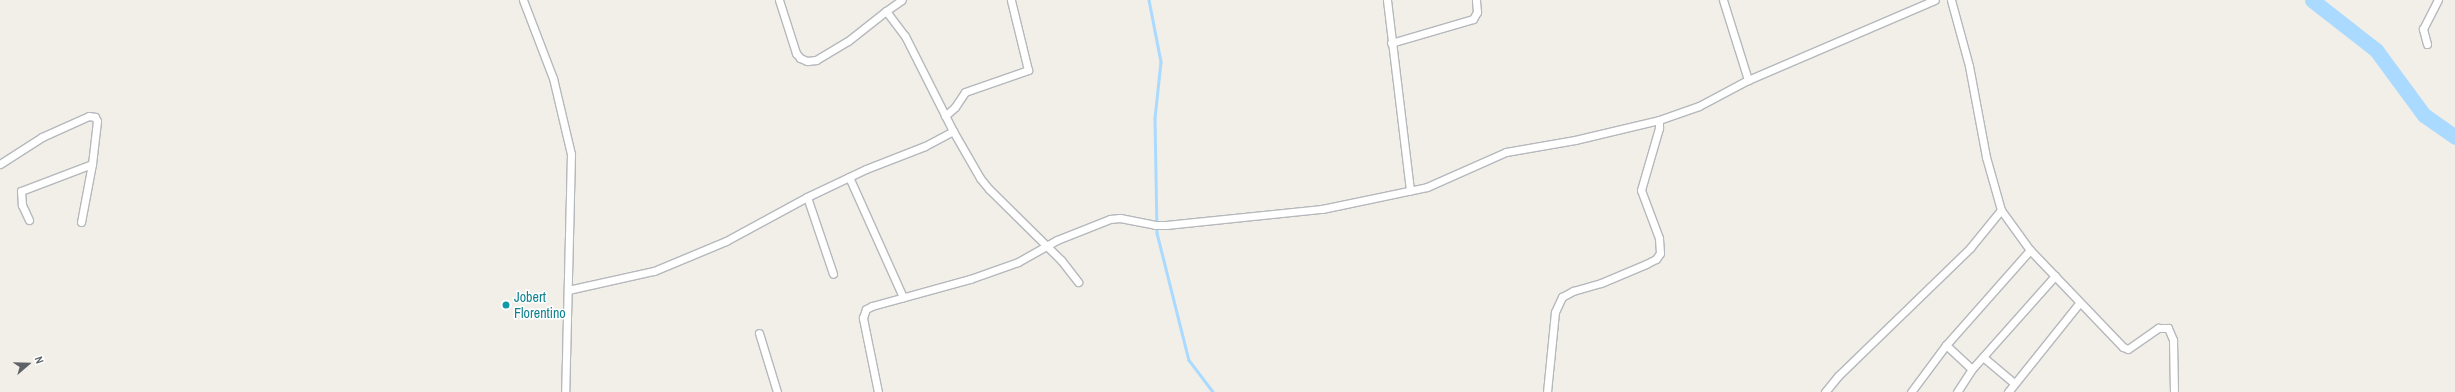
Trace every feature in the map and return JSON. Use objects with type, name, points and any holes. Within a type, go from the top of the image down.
[{"type":"street","points":[[523,0],[553,78],[571,154],[565,392]]},
{"type":"street","points":[[778,0],[796,53],[800,58],[807,61],[816,60],[848,41],[902,0]]},
{"type":"street","points":[[945,116],[956,107],[965,92],[1028,70],[1012,0]]},
{"type":"street","points":[[1387,0],[1410,191]]},
{"type":"street","points":[[1391,43],[1473,19],[1477,12],[1476,0]]},
{"type":"street","points":[[1723,0],[1748,80]]},
{"type":"street","points":[[878,392],[864,314],[866,309],[872,306],[970,279],[1018,262],[1057,240],[1110,219],[1120,218],[1155,225],[1166,225],[1322,209],[1427,187],[1506,152],[1575,140],[1658,120],[1699,106],[1748,80],[1935,0]]},
{"type":"street","points":[[1950,0],[1969,66],[1986,157],[2001,210],[2030,250],[2125,349],[2131,347],[2152,331],[2164,327],[2168,328],[2173,340],[2174,392]]},
{"type":"street","points":[[2427,44],[2422,29],[2438,0]]},
{"type":"street","points":[[886,11],[905,36],[945,116],[980,178],[989,189],[1047,247],[1078,282]]},
{"type":"street","points":[[0,164],[42,137],[92,116],[97,121],[92,164],[81,222]]},
{"type":"street","points":[[1547,392],[1555,312],[1562,297],[1573,291],[1601,283],[1646,264],[1656,259],[1660,253],[1659,238],[1641,190],[1659,128],[1658,120]]},
{"type":"street","points":[[568,290],[654,271],[726,241],[807,197],[849,177],[925,146],[954,131]]},
{"type":"street","points":[[28,220],[22,205],[21,191],[92,164]]},
{"type":"street","points":[[849,177],[903,297]]},
{"type":"street","points":[[807,197],[833,274]]},
{"type":"street","points":[[1824,392],[1838,376],[1970,248],[2001,210]]},
{"type":"street","points":[[1911,392],[1946,345],[2030,250]]},
{"type":"street","points":[[1957,392],[1972,370],[2055,276]]},
{"type":"street","points":[[2008,392],[2080,302]]},
{"type":"street","points":[[759,333],[777,392]]},
{"type":"street","points":[[1946,345],[1972,370]]},
{"type":"street","points":[[1983,357],[2014,383]]},
{"type":"waterway","points":[[1149,0],[1161,62],[1155,118],[1157,233],[1189,360],[1213,392]]},
{"type":"waterway","points":[[2312,0],[2376,50],[2424,115],[2455,137]]},
{"type":"place","name":"Jobert Florentino","points":[[506,305]]}]
